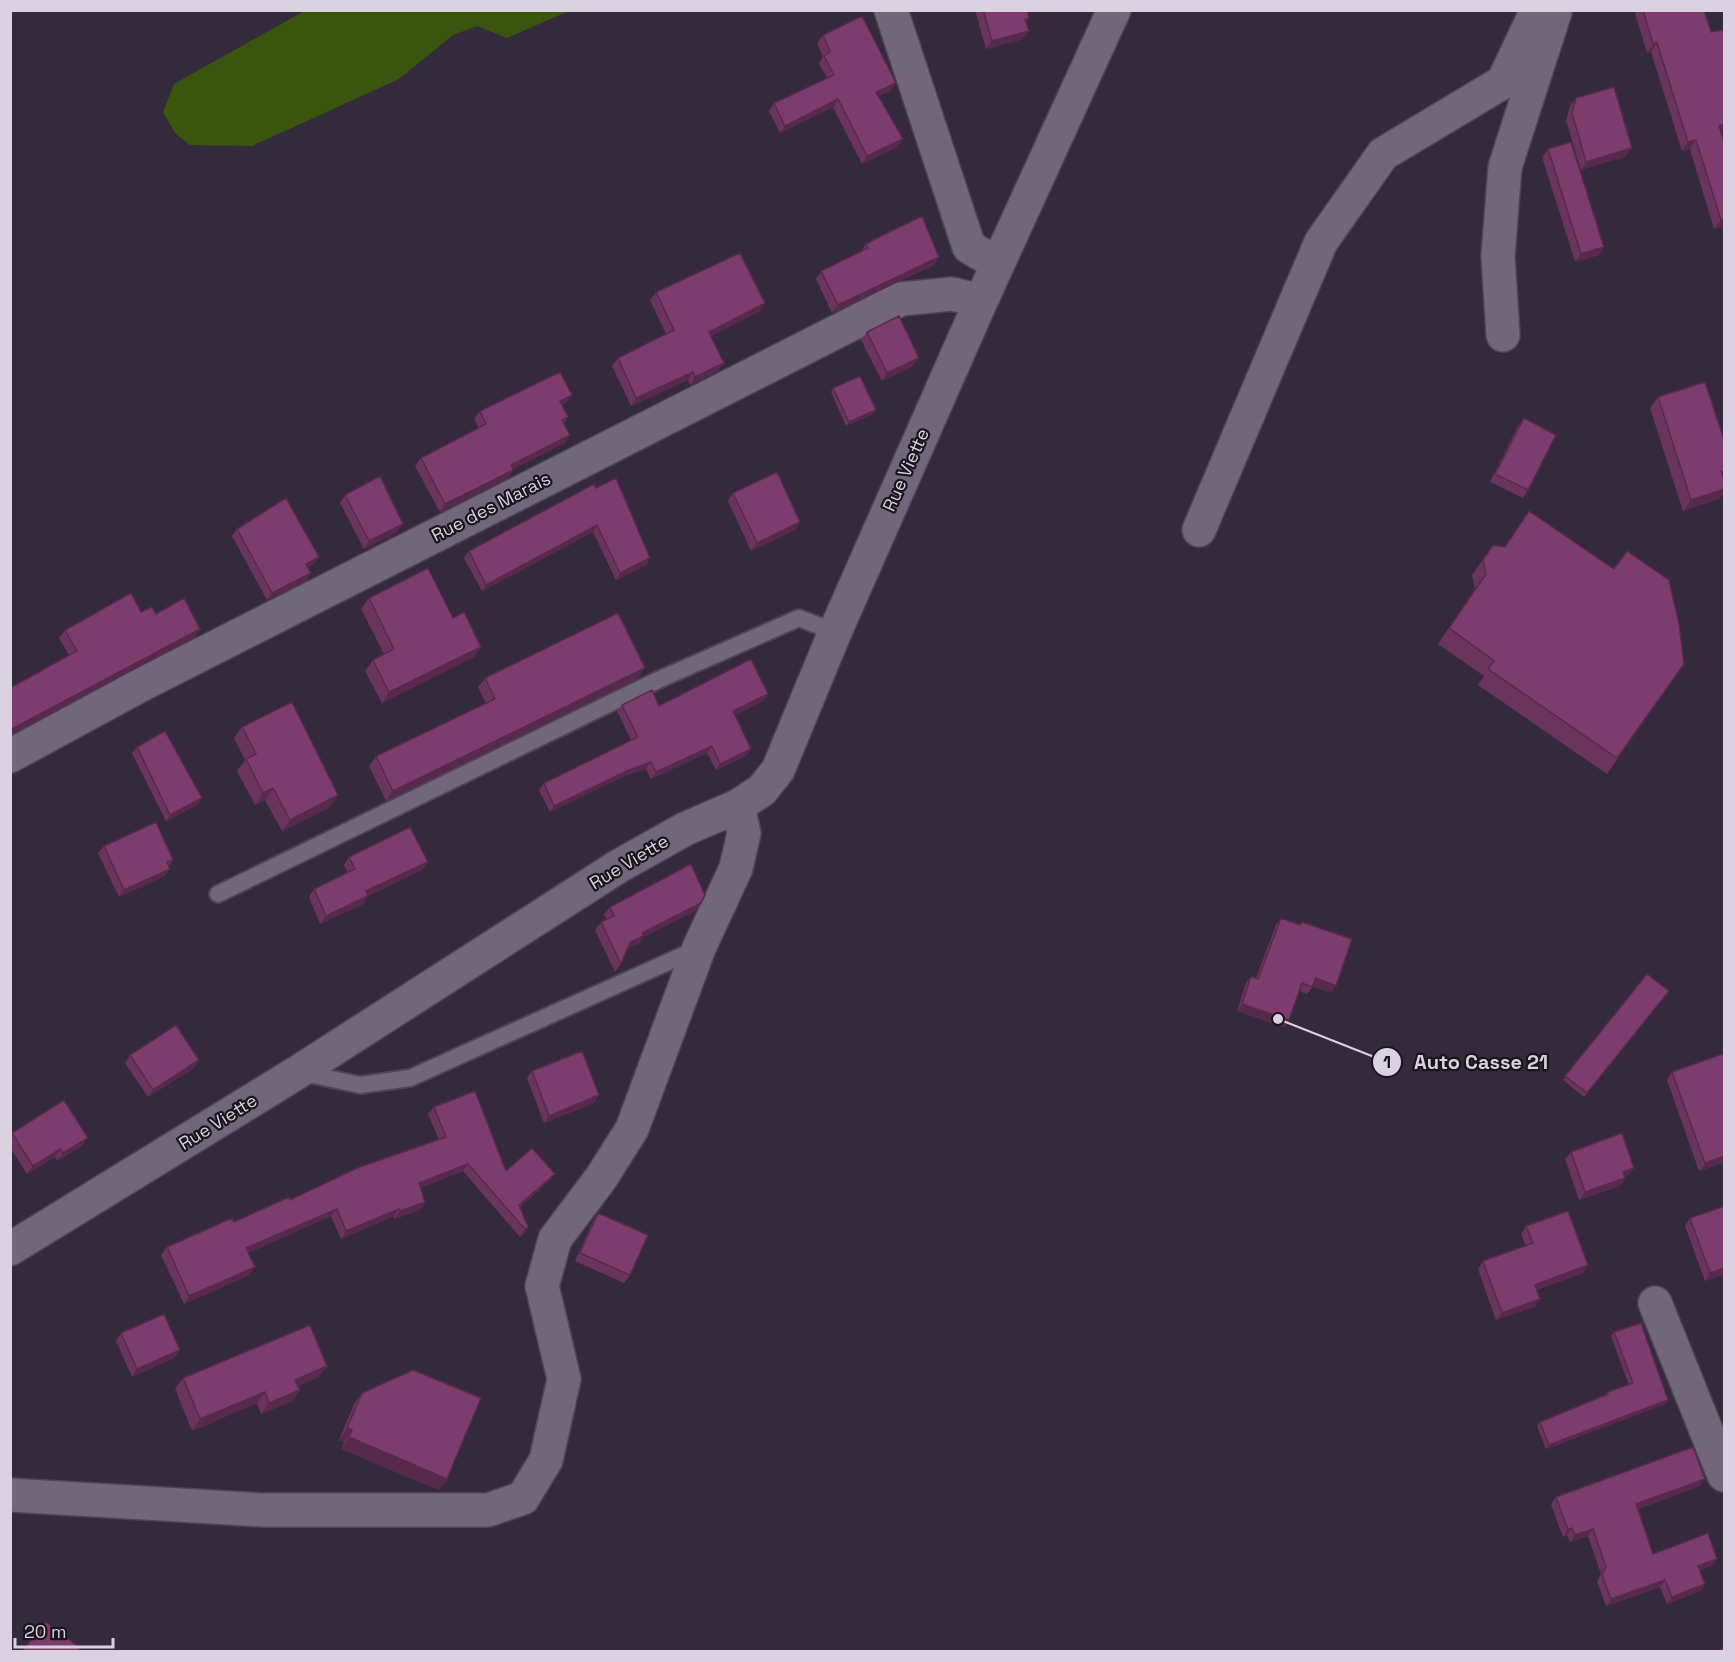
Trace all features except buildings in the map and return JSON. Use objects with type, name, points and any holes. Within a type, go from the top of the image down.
[{"type":"street","points":[[891,10],[969,247],[998,264]]},
{"type":"street","name":"Rue Viette","points":[[10,1249],[298,1072],[619,866],[685,829],[738,806],[762,790],[778,770],[835,632],[981,301],[1114,10]]},
{"type":"street","points":[[1199,530],[1321,242],[1383,154],[1503,82],[1537,10]]},
{"type":"street","points":[[1503,335],[1498,256],[1505,168],[1556,10]]},
{"type":"street","name":"Rue des Marais","points":[[10,756],[152,680],[901,299],[952,294],[981,301]]},
{"type":"street","points":[[10,1495],[274,1510],[488,1510],[523,1497],[546,1460],[564,1379],[542,1286],[555,1239],[601,1178],[632,1129],[699,948],[736,868],[744,833],[738,806]]},
{"type":"street","points":[[1655,1303],[1725,1475]]},
{"type":"lane","points":[[218,894],[658,680],[799,618],[835,632]]},
{"type":"lane","points":[[298,1072],[360,1084],[410,1078],[699,948]]},
{"type":"green space","points":[[306,10],[569,11],[507,38],[477,26],[453,35],[399,79],[252,146],[190,145],[175,133],[163,112],[174,84]]},
{"type":"place","name":"Auto Casse 21","points":[[1278,1019]]}]
